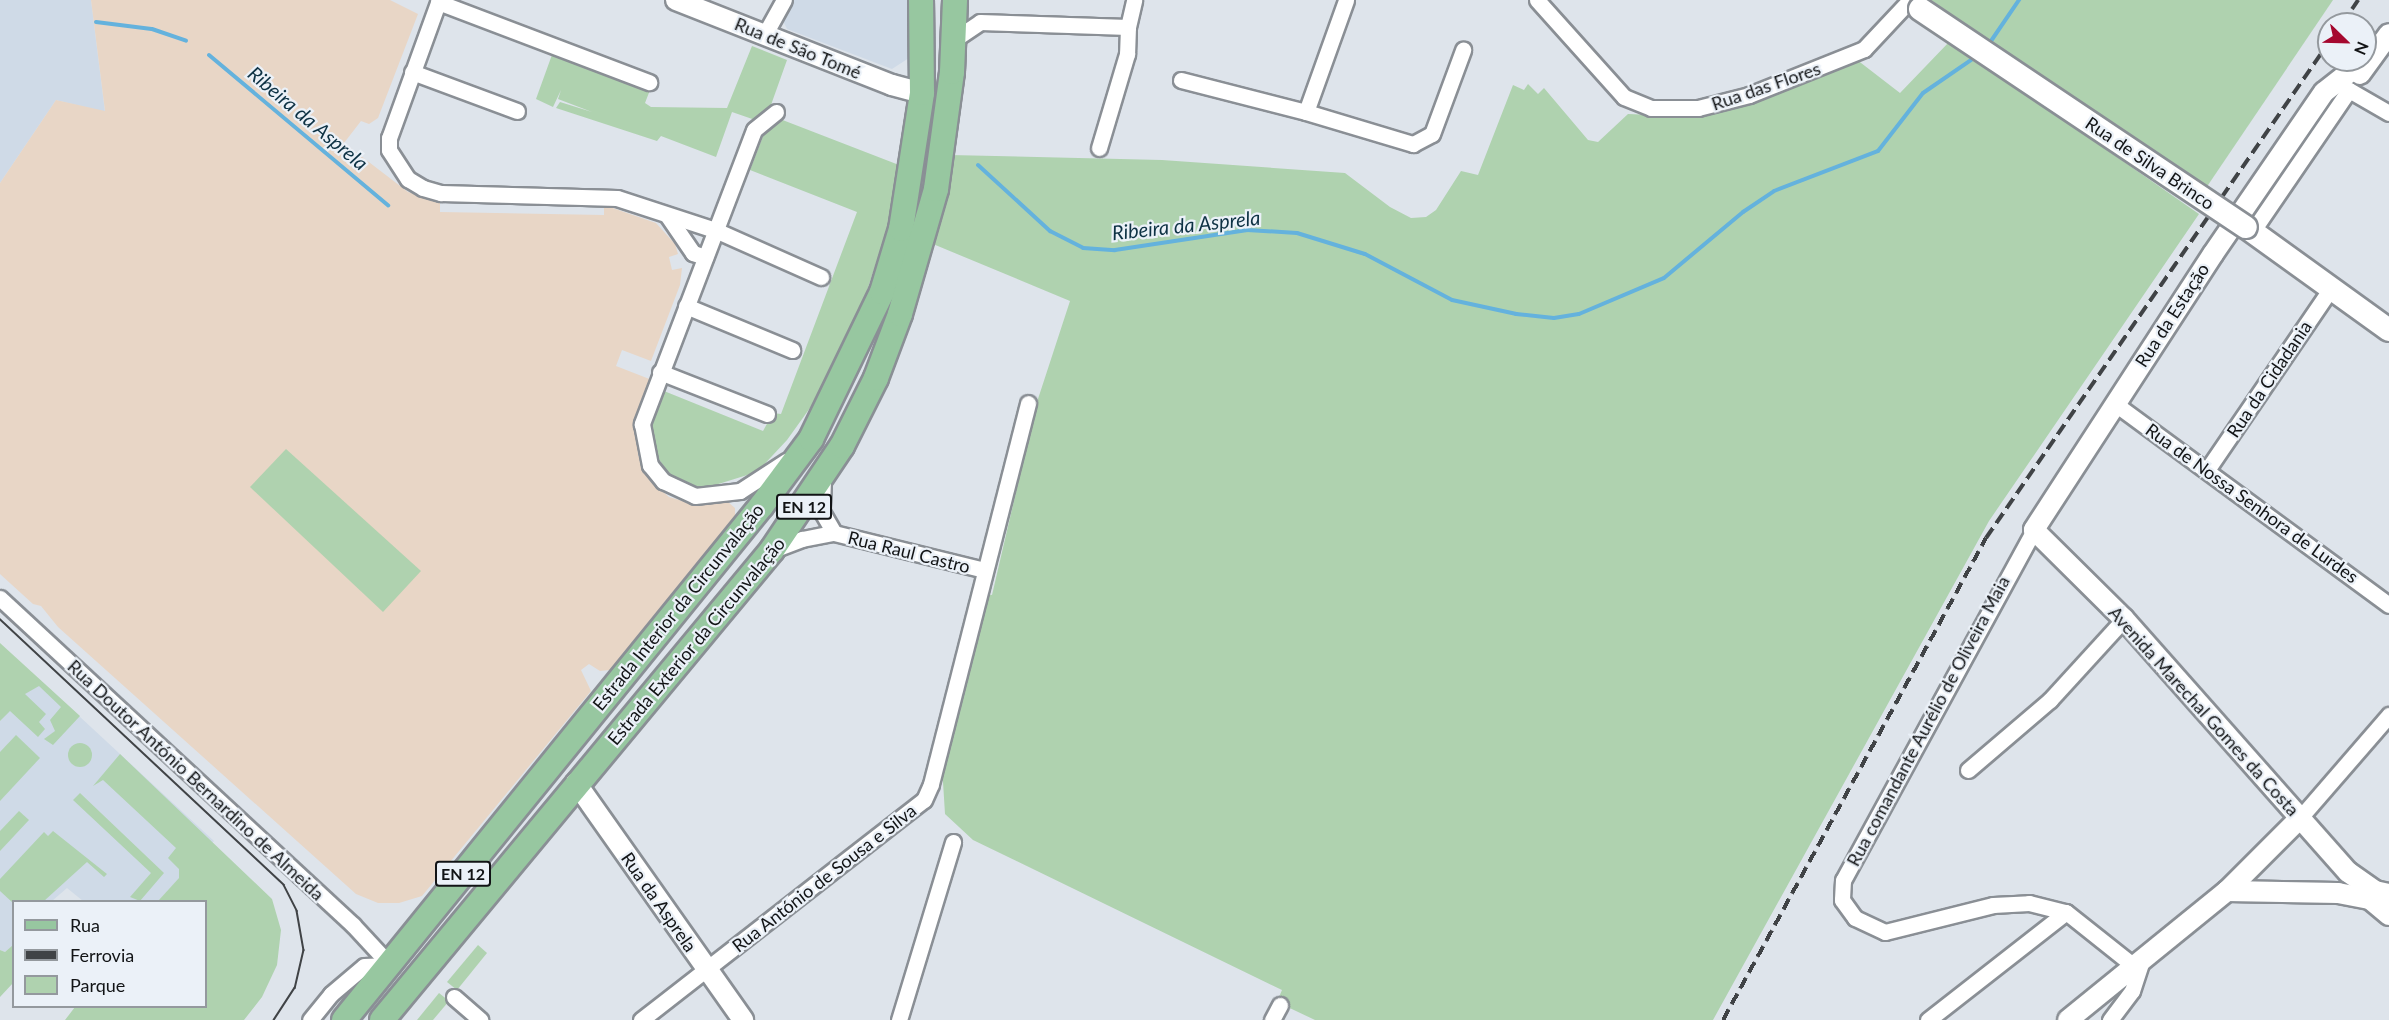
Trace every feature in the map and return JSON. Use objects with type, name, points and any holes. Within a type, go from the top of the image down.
[{"type":"main road","name":"Estrada Interior da Circunvalação","points":[[344,1020],[762,505],[811,439],[882,292],[901,229],[922,93],[921,0]]},
{"type":"main road","name":"Estrada Exterior da Circunvalação","points":[[382,1020],[772,550],[824,474],[876,378],[908,291],[936,189],[952,72],[955,1]]},
{"type":"main road","name":"Rua de Silva Brinco","points":[[1911,3],[2249,229],[2389,330]]},
{"type":"main road","points":[[922,93],[936,87],[952,72]]},
{"type":"main road","name":"EN 12","points":[[922,93],[936,112],[928,178],[936,189]]},
{"type":"main road","points":[[564,748],[569,770],[580,779]]},
{"type":"main road","points":[[536,782],[560,772],[580,779]]},
{"type":"main road","points":[[369,1020],[391,987],[390,965]]},
{"type":"street","name":"Rua de São Tomé","points":[[676,0],[892,86],[922,93]]},
{"type":"street","points":[[765,34],[784,0]]},
{"type":"street","points":[[1099,148],[1126,54],[1128,27],[1134,0]]},
{"type":"street","points":[[1306,112],[1346,0]]},
{"type":"street","name":"Rua das Flores","points":[[1537,0],[1624,97],[1651,108],[1698,108],[1726,102],[1828,65],[1864,48],[1911,3]]},
{"type":"street","points":[[649,82],[439,1],[393,122],[389,150],[408,179],[423,188],[441,193],[605,195],[716,230],[820,277]]},
{"type":"street","points":[[955,1],[980,22]]},
{"type":"street","points":[[955,39],[980,22],[1128,27]]},
{"type":"street","points":[[1181,80],[1306,112],[1413,144],[1423,142],[1432,134],[1463,50]]},
{"type":"street","points":[[412,72],[517,111]]},
{"type":"street","name":"Rua da Estação","points":[[2034,530],[2114,403],[2318,105],[2324,92],[2348,72]]},
{"type":"street","name":"Rua da Estação","points":[[2249,229],[2361,72]]},
{"type":"street","points":[[2349,90],[2389,113]]},
{"type":"street","name":"Rua da Estação","points":[[2318,105],[2349,90]]},
{"type":"street","points":[[776,112],[754,130],[660,372],[642,424],[643,442],[650,465],[679,491],[716,496],[740,491],[777,469],[811,439]]},
{"type":"street","points":[[667,215],[689,248],[697,256],[705,257]]},
{"type":"street","points":[[689,248],[694,284]]},
{"type":"street","name":"Rua da Cidadania","points":[[2207,470],[2331,288]]},
{"type":"street","points":[[686,306],[792,350]]},
{"type":"street","points":[[660,372],[766,414]]},
{"type":"street","name":"Rua de Nossa Senhora de Lurdes","points":[[2114,403],[2389,604]]},
{"type":"street","name":"Rua António de Sousa e Silva","points":[[641,1020],[924,800],[932,784],[1028,404]]},
{"type":"street","name":"Rua Raul Castro","points":[[824,474],[822,512],[834,533]]},
{"type":"street","name":"Avenida Marechal Gomes da Costa","points":[[2034,530],[2124,619],[2348,872],[2378,894],[2389,915]]},
{"type":"street","name":"Rua comandante Aurélio de Oliveira Maia","points":[[2034,530],[1843,880],[1842,900],[1855,918],[1885,932],[1993,905],[2029,903],[2066,912]]},
{"type":"street","name":"Rua Raul Castro","points":[[772,550],[802,539],[834,533],[985,570]]},
{"type":"street","name":"Rua Doutor António Bernardino de Almeida","points":[[0,598],[354,925],[390,965]]},
{"type":"street","points":[[1968,770],[2050,700],[2124,619]]},
{"type":"street","points":[[2068,1020],[2227,891],[2299,819],[2389,715]]},
{"type":"street","name":"Rua da Asprela","points":[[580,779],[706,969],[743,1020]]},
{"type":"street","points":[[899,1020],[953,842]]},
{"type":"street","points":[[2338,893],[2347,884],[2348,872]]},
{"type":"street","points":[[2227,891],[2378,894]]},
{"type":"street","points":[[1928,1020],[2066,912],[2138,962]]},
{"type":"street","points":[[2110,1020],[2132,992],[2138,962]]},
{"type":"street","points":[[310,1020],[331,994],[364,966],[390,965]]},
{"type":"street","points":[[454,998],[480,1020]]},
{"type":"street","points":[[1272,1020],[1280,1005]]},
{"type":"shaded area","points":[[0,0],[91,0],[105,112],[56,100],[0,183]]},
{"type":"shaded area","points":[[91,0],[390,0],[418,14],[378,118],[369,124],[361,121],[344,143],[408,192],[440,202],[440,212],[604,215],[604,205],[656,223],[675,244],[678,254],[669,257],[672,270],[682,268],[680,285],[651,361],[622,350],[616,366],[652,380],[637,421],[638,455],[653,483],[669,497],[693,504],[728,502],[735,508],[735,516],[610,670],[600,671],[589,664],[581,670],[591,691],[422,896],[399,903],[378,903],[356,894],[58,627],[41,606],[33,604],[0,574],[0,183],[56,100],[105,111]]},
{"type":"shaded area","points":[[792,0],[909,0],[912,56],[892,69],[787,29],[782,19]]},
{"type":"shaded area","points":[[38,678],[214,841],[159,900],[82,900],[67,888],[53,900],[12,900],[12,946],[5,952],[0,950],[0,721]]},
{"type":"green space","points":[[1931,0],[2333,0],[2325,12],[2317,12],[2317,24],[2204,191]]},
{"type":"green space","points":[[1950,41],[2199,214],[1989,521],[1713,1020],[1315,1020],[1277,1002],[1282,990],[973,840],[945,814],[942,766],[986,594],[992,595],[1037,402],[1070,301],[933,244],[950,155],[1162,160],[1345,173],[1390,207],[1411,218],[1426,217],[1436,210],[1461,171],[1478,175],[1513,85],[1524,90],[1528,84],[1538,94],[1544,88],[1588,140],[1598,142],[1628,114],[1700,117],[1852,56],[1900,93]]},
{"type":"green space","points":[[752,46],[787,60],[766,119],[761,122],[732,112],[716,157],[661,136],[657,141],[556,108],[560,102],[592,112],[558,99],[561,90],[553,107],[536,99],[553,52],[650,90],[645,103],[651,107],[727,108]]},
{"type":"green space","points":[[780,119],[899,165],[889,223],[864,300],[820,394],[787,440],[757,472],[699,490],[671,478],[655,453],[652,426],[664,391],[763,431],[773,413],[781,414],[857,212],[750,170],[765,131]]},
{"type":"green space","points":[[286,449],[421,571],[383,612],[250,487]]},
{"type":"green space","points":[[0,643],[80,716],[53,745],[44,739],[55,731],[50,720],[61,707],[39,686],[25,694],[46,714],[39,722],[45,729],[38,737],[10,711],[0,721]]},
{"type":"green space","points":[[16,735],[40,758],[0,801],[0,752]]},
{"type":"green space","points":[[80,743],[85,744],[91,750],[91,760],[85,766],[80,767],[75,766],[69,760],[68,755],[69,750],[75,744]]},
{"type":"green space","points":[[120,754],[272,899],[281,930],[277,965],[262,997],[244,1020],[65,1020],[74,1008],[207,1008],[207,900],[159,900],[179,878],[179,869],[168,858],[176,848],[103,780],[93,786]]},
{"type":"green space","points":[[80,793],[164,873],[141,900],[130,897],[151,873],[73,800]]},
{"type":"green space","points":[[19,811],[29,820],[0,851],[0,831]]},
{"type":"green space","points":[[53,831],[107,874],[104,877],[87,862],[45,900],[12,900],[12,902],[0,891],[0,879],[44,832],[48,836]]},
{"type":"green space","points":[[478,945],[487,953],[457,990],[447,982]]},
{"type":"green space","points":[[12,946],[12,984],[0,997],[0,950],[5,952]]},
{"type":"green space","points":[[439,993],[449,1001],[433,1020],[417,1020]]},
{"type":"waterway","name":"Ribeira da Asprela","points":[[1991,41],[2019,0]]},
{"type":"waterway","name":"Ribeira da Asprela","points":[[96,22],[152,29],[186,41]]},
{"type":"waterway","name":"Ribeira da Asprela","points":[[209,55],[388,205]]},
{"type":"waterway","name":"Ribeira da Asprela","points":[[978,165],[1050,231],[1083,248],[1115,250],[1247,230],[1297,233],[1365,254],[1452,300],[1516,314],[1554,318],[1579,314],[1664,278],[1743,212],[1774,191],[1878,151],[1923,93],[1974,58]]},
{"type":"tram line","points":[[0,619],[284,885],[297,911],[304,950],[295,988],[274,1020]]},
{"type":"railway","points":[[2350,12],[2358,0]]},
{"type":"railway","points":[[1723,1020],[1986,538],[2317,59]]}]
